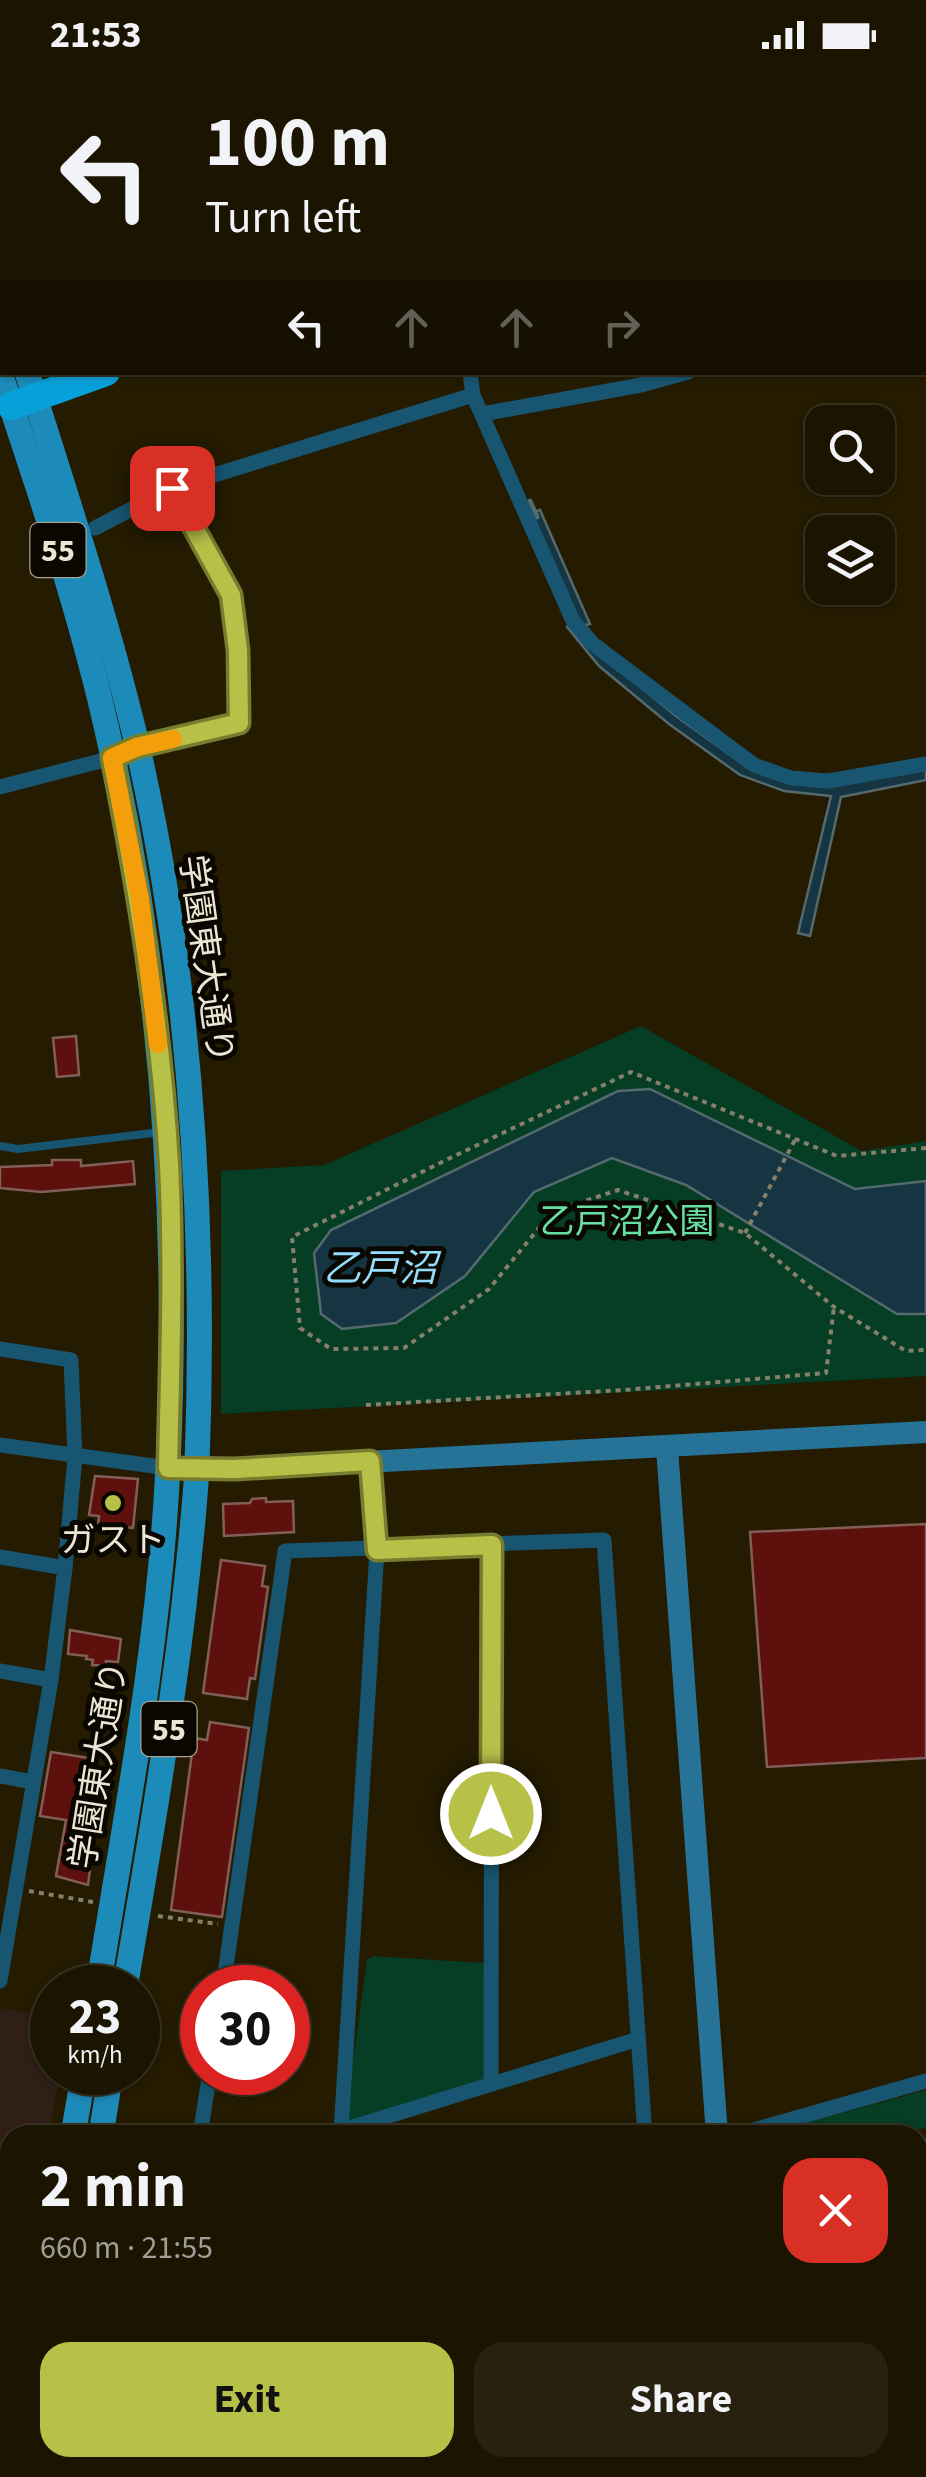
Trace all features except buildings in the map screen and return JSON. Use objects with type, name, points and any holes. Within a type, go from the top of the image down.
[{"type":"highway","points":[[24,392],[94,375]]},
{"type":"main road","name":"学園東大通り","points":[[1,375],[24,392],[80,536],[137,747],[165,892],[184,1032],[195,1164],[200,1302],[197,1469],[171,1717],[129,1965]]},
{"type":"main road","name":"学園東大通り","points":[[24,392],[58,551],[98,695],[140,899],[166,1131],[173,1299],[168,1468],[156,1616],[102,1965]]},
{"type":"main road","points":[[76,2125],[80,2095]]},
{"type":"main road","points":[[103,2125],[107,2095]]},
{"type":"street","points":[[470,375],[473,395],[573,620],[593,644],[754,766],[792,778],[828,782],[926,764]]},
{"type":"street","points":[[482,414],[677,375]]},
{"type":"street","points":[[95,528],[172,488],[473,395]]},
{"type":"street","points":[[0,787],[112,758],[137,747],[239,723],[238,650],[231,595],[172,488]]},
{"type":"street","points":[[0,1349],[71,1360],[75,1457],[52,1680],[7,1888],[0,1981]]},
{"type":"street","points":[[0,1445],[197,1469],[926,1432]]},
{"type":"street","points":[[667,1448],[716,2125]]},
{"type":"street","points":[[335,2125],[377,1550],[370,1461]]},
{"type":"street","points":[[226,1965],[286,1551],[604,1540],[645,2125]]},
{"type":"street","points":[[490,2084],[492,1545]]},
{"type":"street","points":[[0,1557],[64,1568]]},
{"type":"street","points":[[0,1671],[52,1680]]},
{"type":"street","points":[[0,1776],[33,1782]]},
{"type":"street","points":[[359,2125],[638,2038]]},
{"type":"street","points":[[772,2125],[926,2082]]},
{"type":"street","points":[[202,2125],[206,2095]]},
{"type":"lane","points":[[0,1146],[18,1149],[166,1131]]},
{"type":"path","points":[[926,1148],[837,1156],[632,1072],[292,1238],[300,1328],[332,1349],[404,1348],[489,1289],[552,1212],[618,1190],[745,1233],[834,1307],[906,1351],[926,1350]]},
{"type":"path","points":[[745,1233],[795,1140]]},
{"type":"path","points":[[366,1405],[826,1373],[834,1307]]},
{"type":"path","points":[[7,1888],[95,1903]]},
{"type":"path","points":[[154,1915],[232,1926]]},
{"type":"shaded area","points":[[0,2008],[30,2013],[30,2095],[56,2095],[51,2125],[0,2125]]},
{"type":"green space","name":"乙戸沼公園","points":[[641,1026],[862,1151],[926,1141],[926,1376],[221,1414],[221,1171],[324,1165]]},
{"type":"green space","points":[[373,1956],[484,1963],[486,2081],[344,2125],[367,1960]]},
{"type":"green space","points":[[926,2090],[926,2125],[799,2125]]},
{"type":"water","points":[[540,510],[590,624],[568,628],[676,716],[744,765],[786,780],[926,768],[926,780],[841,797],[810,936],[798,933],[831,796],[784,791],[740,775],[669,724],[599,666],[567,627],[578,619],[529,513]]},
{"type":"water","name":"乙戸沼","points":[[650,1089],[855,1189],[926,1181],[926,1314],[897,1314],[686,1185],[612,1158],[534,1192],[465,1276],[396,1323],[342,1329],[321,1314],[314,1253],[331,1230],[618,1091]]},
{"type":"waterway","points":[[530,501],[537,517]]},
{"type":"slow traffic","points":[[158,1044],[140,899],[112,758],[137,747],[173,739]]},
{"type":"place","name":"ガスト","points":[[113,1503]]},
{"type":"route","points":[[172,488],[231,595],[238,650],[239,723],[137,747],[112,758],[140,899],[157,1029],[168,1163],[173,1299],[168,1468],[235,1469],[370,1461],[377,1550],[492,1545],[491,1814]]}]
